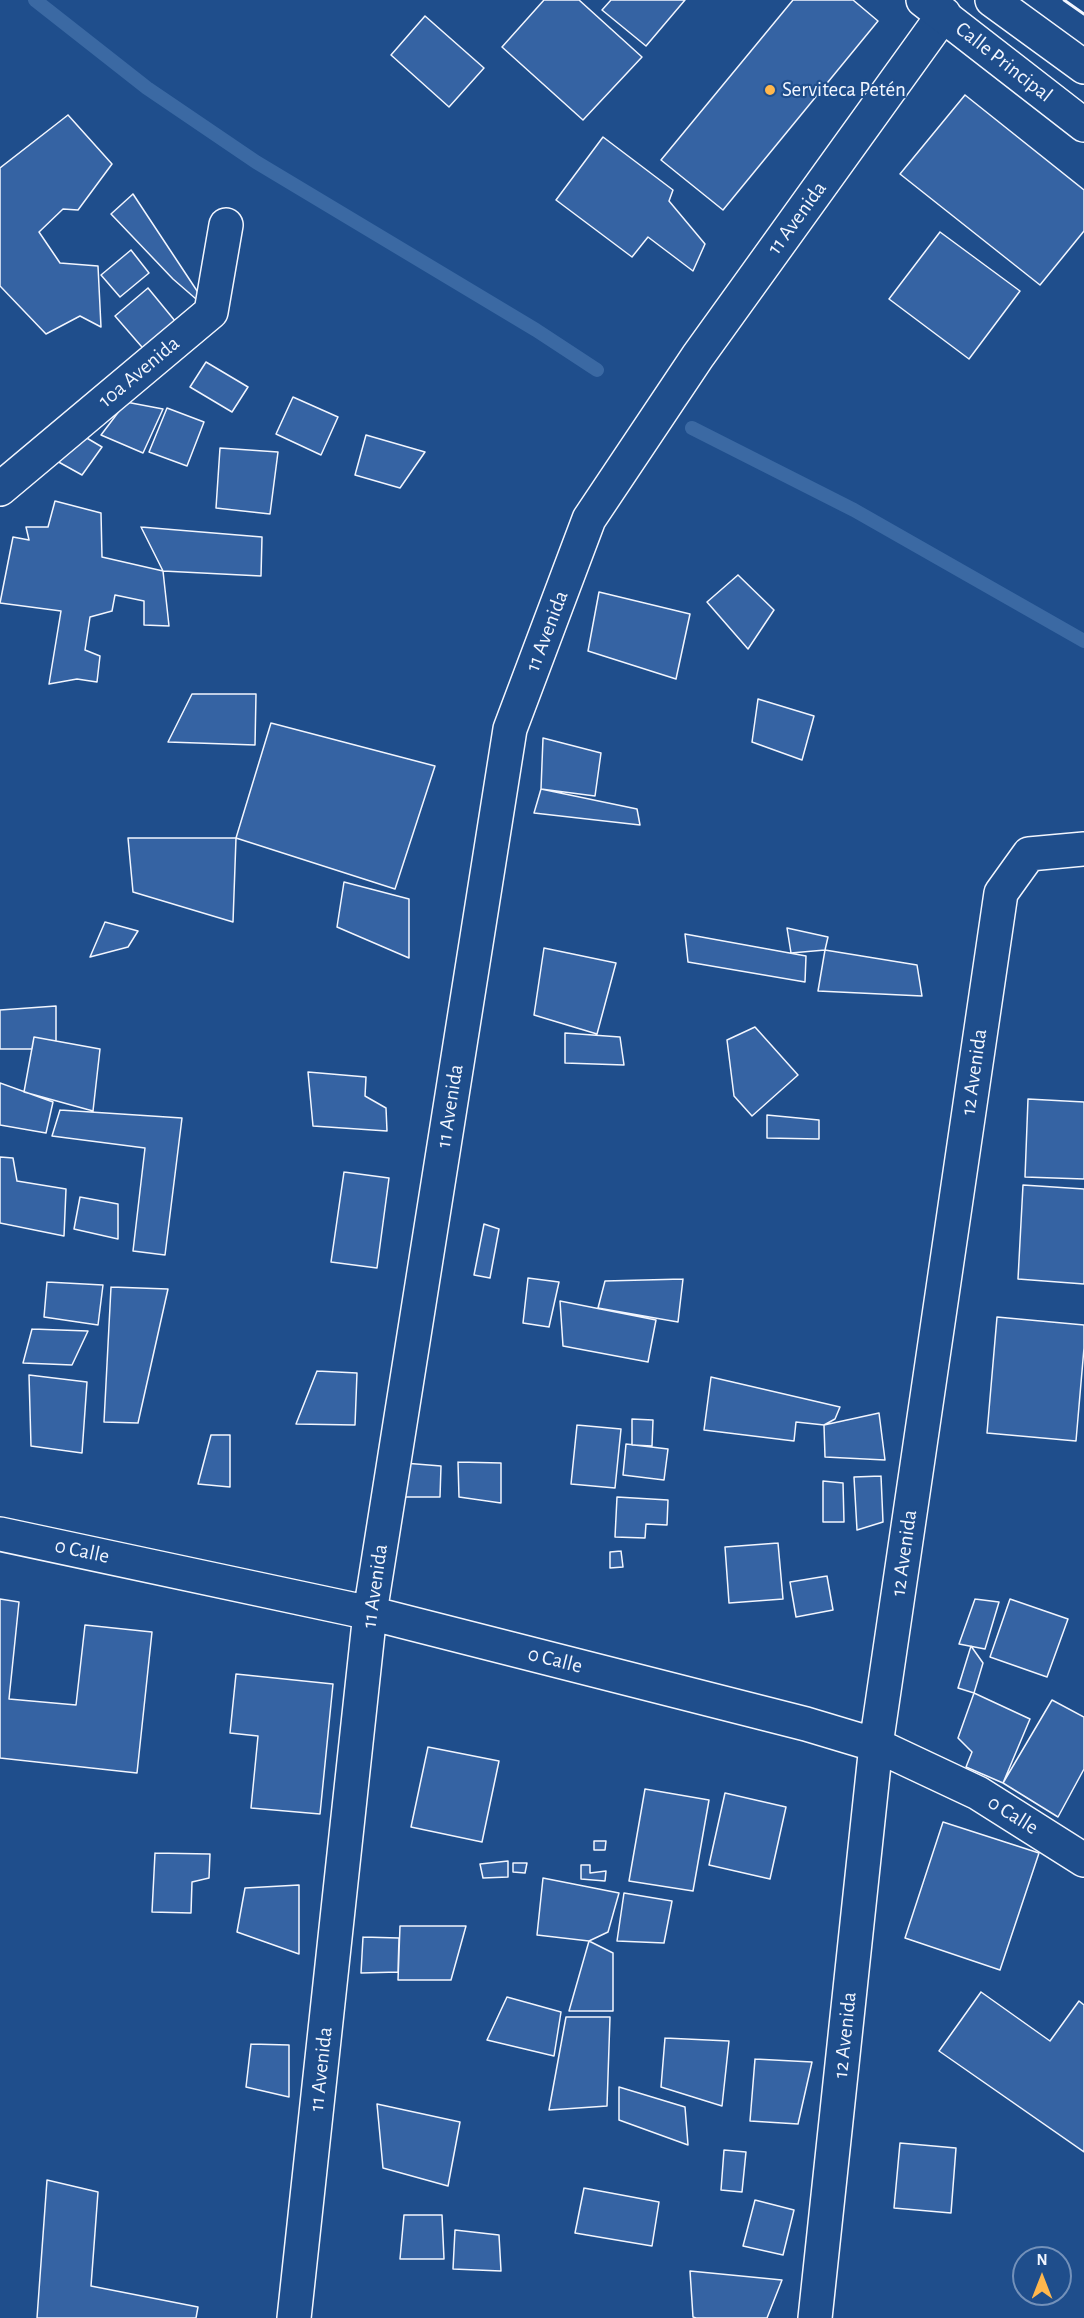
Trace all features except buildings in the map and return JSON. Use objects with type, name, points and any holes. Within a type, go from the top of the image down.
[{"type":"street","name":"Calle Principal","points":[[992,0],[1084,67]]},
{"type":"street","name":"Calle Principal","points":[[934,7],[1084,124]]},
{"type":"street","name":"11 Avenida","points":[[294,2318],[370,1613],[510,729],[589,519],[934,7]]},
{"type":"street","name":"10a Avenida","points":[[0,489],[211,312],[226,225]]},
{"type":"street","name":"12 Avenida","points":[[815,2318],[876,1746],[1001,893],[1029,854],[1084,849]]},
{"type":"street","name":"0 Calle","points":[[0,1534],[370,1613],[806,1724],[876,1746],[978,1793],[1084,1860]]},
{"type":"waterway","points":[[35,0],[147,88],[256,162],[536,330],[597,370]]},
{"type":"waterway","points":[[692,428],[854,510],[1084,641]]},
{"type":"wall","points":[[1064,0],[1084,14]]},
{"type":"place","name":"Serviteca Petén","points":[[770,90]]}]
